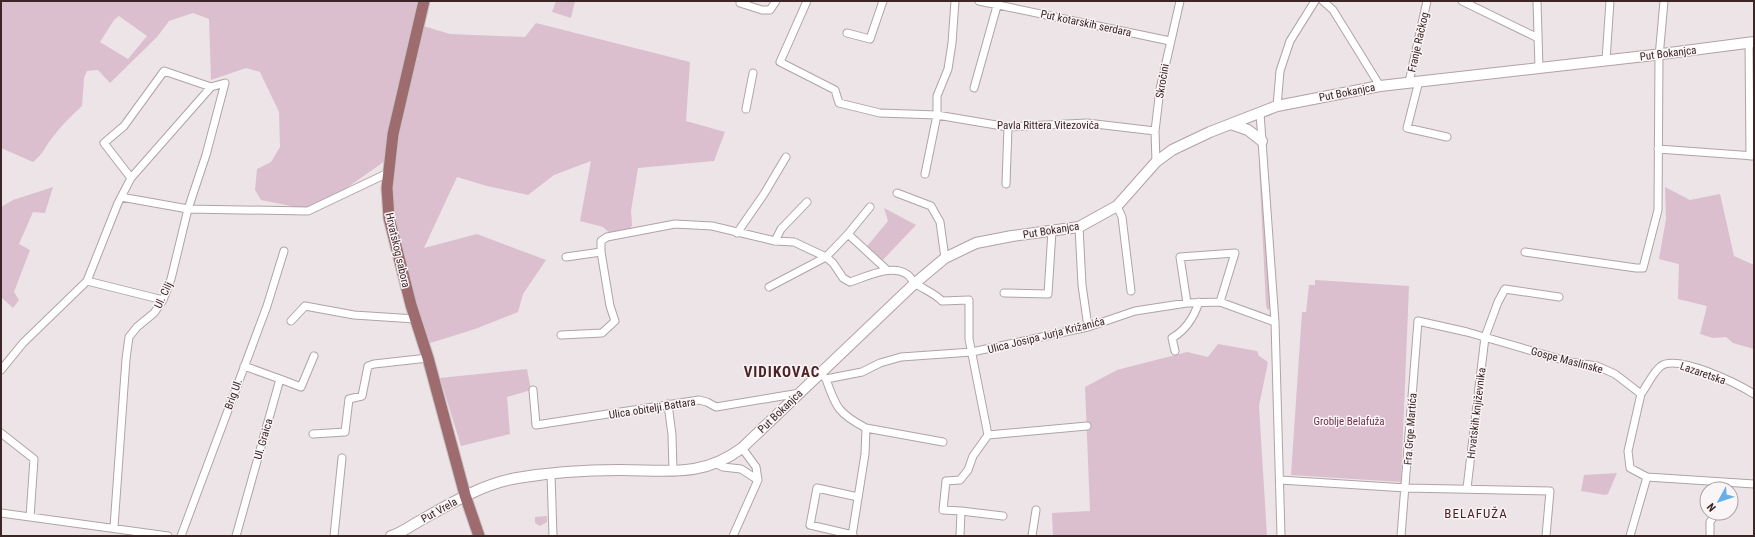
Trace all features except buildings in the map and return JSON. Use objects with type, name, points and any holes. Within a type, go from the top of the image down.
[{"type":"main road","name":"Hrvatskog sabora","points":[[424,1],[393,134],[388,173],[389,218],[415,319],[428,358],[465,495],[479,536]]},
{"type":"main road","name":"Put Bokanjca","points":[[465,495],[497,483],[570,471],[673,471],[696,469],[717,464],[742,448],[800,393],[823,376],[914,284],[945,258],[976,243],[1079,227],[1117,206],[1156,162],[1172,150],[1277,106],[1380,86],[1752,42]]},
{"type":"main road","points":[[1231,124],[1248,130],[1262,141]]},
{"type":"main road","name":"Put Vrela","points":[[391,536],[465,495]]},
{"type":"street","points":[[740,3],[762,10],[770,10],[776,1]]},
{"type":"street","name":"Pavla Rittera Vitezovića","points":[[807,1],[780,62],[835,90],[839,103],[880,113],[937,114],[1008,127],[1087,123],[1155,131]]},
{"type":"street","points":[[846,33],[870,39],[883,1]]},
{"type":"street","points":[[925,174],[937,114],[937,96],[948,69],[952,43],[955,1]]},
{"type":"street","name":"Put kotarskih serdara","points":[[979,1],[997,6],[1170,41]]},
{"type":"street","name":"Skročini","points":[[1156,162],[1155,131],[1160,89],[1180,1]]},
{"type":"street","points":[[1277,106],[1280,71],[1290,41],[1315,1]]},
{"type":"street","points":[[1323,1],[1333,10],[1380,86]]},
{"type":"street","name":"Franje Račkog","points":[[1427,1],[1407,128],[1447,137]]},
{"type":"street","points":[[1462,1],[1538,38]]},
{"type":"street","points":[[1537,1],[1539,68]]},
{"type":"street","points":[[1606,60],[1610,1]]},
{"type":"street","points":[[1525,252],[1643,268],[1658,210],[1659,54],[1664,1]]},
{"type":"street","points":[[974,88],[997,6]]},
{"type":"street","points":[[1658,148],[1752,156],[1752,42]]},
{"type":"street","points":[[1,370],[23,343],[87,281],[121,197],[131,178],[211,87],[164,71],[124,126],[104,143],[131,178]]},
{"type":"street","points":[[746,109],[753,73]]},
{"type":"street","name":"Ul. Cilj","points":[[114,528],[126,359],[129,337],[137,326],[154,313],[163,300],[171,279],[188,209],[222,99],[225,83],[211,87]]},
{"type":"street","points":[[1260,113],[1276,322],[1281,536]]},
{"type":"street","points":[[1006,184],[1008,127]]},
{"type":"street","points":[[737,233],[764,194],[786,156]]},
{"type":"street","points":[[121,197],[188,209],[308,211],[388,173]]},
{"type":"street","points":[[897,193],[931,206],[940,222],[945,258]]},
{"type":"street","points":[[775,241],[781,229],[807,202]]},
{"type":"street","points":[[1117,206],[1122,217],[1131,291]]},
{"type":"street","points":[[769,287],[826,257],[848,234],[870,207]]},
{"type":"street","points":[[561,335],[602,333],[615,321],[610,306],[601,252],[601,240],[607,237],[675,224],[712,226],[775,241],[794,242],[826,257],[833,263],[843,278],[850,282],[888,270],[897,271],[908,275],[914,284],[936,294],[942,301],[969,300],[969,339],[988,435],[973,456],[968,470],[960,480],[946,481],[943,510],[1002,516]]},
{"type":"street","points":[[1079,227],[1082,285],[1088,327]]},
{"type":"street","points":[[1004,293],[1048,294],[1052,231]]},
{"type":"street","points":[[848,234],[888,270]]},
{"type":"street","name":"Brig Ul.","points":[[181,536],[267,306],[284,251]]},
{"type":"street","points":[[566,257],[601,252]]},
{"type":"street","points":[[1187,303],[1180,256],[1235,253],[1220,302]]},
{"type":"street","points":[[87,281],[163,300]]},
{"type":"street","name":"Hrvatskih književnika","points":[[1467,488],[1485,337],[1498,302],[1505,289],[1559,297]]},
{"type":"street","points":[[1175,351],[1172,338],[1180,333],[1189,323],[1199,302]]},
{"type":"street","name":"Ulica Josipa Jurja Križanića","points":[[823,376],[862,372],[880,363],[901,357],[972,352],[1088,327],[1135,311],[1187,303],[1220,302],[1276,322]]},
{"type":"street","points":[[291,321],[305,306],[354,315],[415,319]]},
{"type":"street","name":"Gospe Maslinske","points":[[1418,322],[1485,337],[1570,362],[1597,366],[1615,374],[1641,394]]},
{"type":"street","name":"Fra Grge Martića","points":[[1401,536],[1418,322]]},
{"type":"street","points":[[244,366],[301,387],[314,356]]},
{"type":"street","points":[[313,434],[345,432],[346,412],[349,399],[362,396],[368,366],[428,358]]},
{"type":"street","name":"Lazaretska","points":[[1641,394],[1661,366],[1673,362],[1700,370],[1746,389],[1754,394]]},
{"type":"street","points":[[823,376],[834,402],[845,417],[866,428],[943,442]]},
{"type":"street","name":"Ul. Graica","points":[[236,536],[280,379]]},
{"type":"street","name":"Ulica obitelji Battara","points":[[533,390],[536,424],[698,400],[707,402],[716,407],[800,393]]},
{"type":"street","points":[[1641,394],[1628,451],[1628,462],[1630,468],[1647,477],[1699,483]]},
{"type":"street","points":[[668,404],[672,435],[673,471]]},
{"type":"street","points":[[988,435],[1087,426]]},
{"type":"street","points":[[858,497],[817,488],[810,525],[852,536],[865,454],[866,428]]},
{"type":"street","points":[[1,433],[34,459],[30,517]]},
{"type":"street","points":[[733,536],[758,480],[756,467],[742,448]]},
{"type":"street","points":[[334,536],[342,458]]},
{"type":"street","points":[[717,464],[723,467],[742,469],[758,480]]},
{"type":"street","points":[[551,474],[553,536]]},
{"type":"street","points":[[1630,536],[1647,477]]},
{"type":"street","points":[[1280,480],[1406,488],[1467,488],[1550,491],[1546,536]]},
{"type":"street","points":[[1739,485],[1754,484]]},
{"type":"street","points":[[1032,536],[1036,510]]},
{"type":"street","points":[[960,536],[962,512]]},
{"type":"street","points":[[1,513],[168,536]]},
{"type":"street","points":[[1710,536],[1711,521]]},
{"type":"green space","points":[[1,1],[418,1],[413,23],[450,34],[525,37],[536,23],[690,62],[686,121],[725,132],[714,161],[638,168],[631,211],[632,225],[629,231],[611,234],[603,227],[580,221],[591,161],[554,175],[528,195],[487,186],[457,177],[424,248],[477,234],[546,260],[523,294],[518,312],[475,329],[424,345],[389,218],[385,161],[321,206],[301,208],[261,200],[255,190],[257,169],[271,162],[280,147],[279,112],[260,72],[246,68],[211,80],[209,19],[193,13],[169,21],[157,37],[110,83],[98,70],[87,71],[84,78],[82,106],[59,129],[42,153],[33,162],[1,148]],"holes":[[[119,16],[147,36],[128,59],[100,42],[114,20]]]},
{"type":"green space","points":[[556,1],[575,1],[571,18],[552,12]]},
{"type":"green space","points":[[1261,162],[1271,308],[1269,310],[1267,309],[1266,305],[1259,164]]},
{"type":"green space","points":[[53,187],[45,213],[33,212],[19,244],[30,250],[14,292],[19,300],[13,308],[1,297],[1,207],[13,200]]},
{"type":"green space","points":[[1665,187],[1690,200],[1720,194],[1734,256],[1754,265],[1754,349],[1733,343],[1726,337],[1713,338],[1700,334],[1707,306],[1678,299],[1679,264],[1659,259],[1666,219]]},
{"type":"green space","points":[[884,208],[916,225],[879,264],[864,250],[888,221]]},
{"type":"green space","name":"Groblje Belafuža","points":[[1315,280],[1409,286],[1401,482],[1291,475],[1302,312],[1306,312],[1309,285],[1315,285]]},
{"type":"green space","points":[[1218,344],[1257,351],[1259,356],[1268,362],[1259,406],[1267,536],[1053,536],[1052,513],[1090,511],[1085,387],[1117,370],[1187,352],[1208,357]]},
{"type":"green space","points":[[527,369],[531,390],[507,397],[510,434],[461,446],[440,378]]},
{"type":"green space","points":[[1617,473],[1608,494],[1605,495],[1581,491],[1584,475]]},
{"type":"green space","points":[[547,516],[547,522],[540,526],[535,523],[535,517]]},
{"type":"district","name":"VIDIKOVAC","points":[[782,372]]},
{"type":"district","name":"BELAFUŽA","points":[[1476,513]]}]
